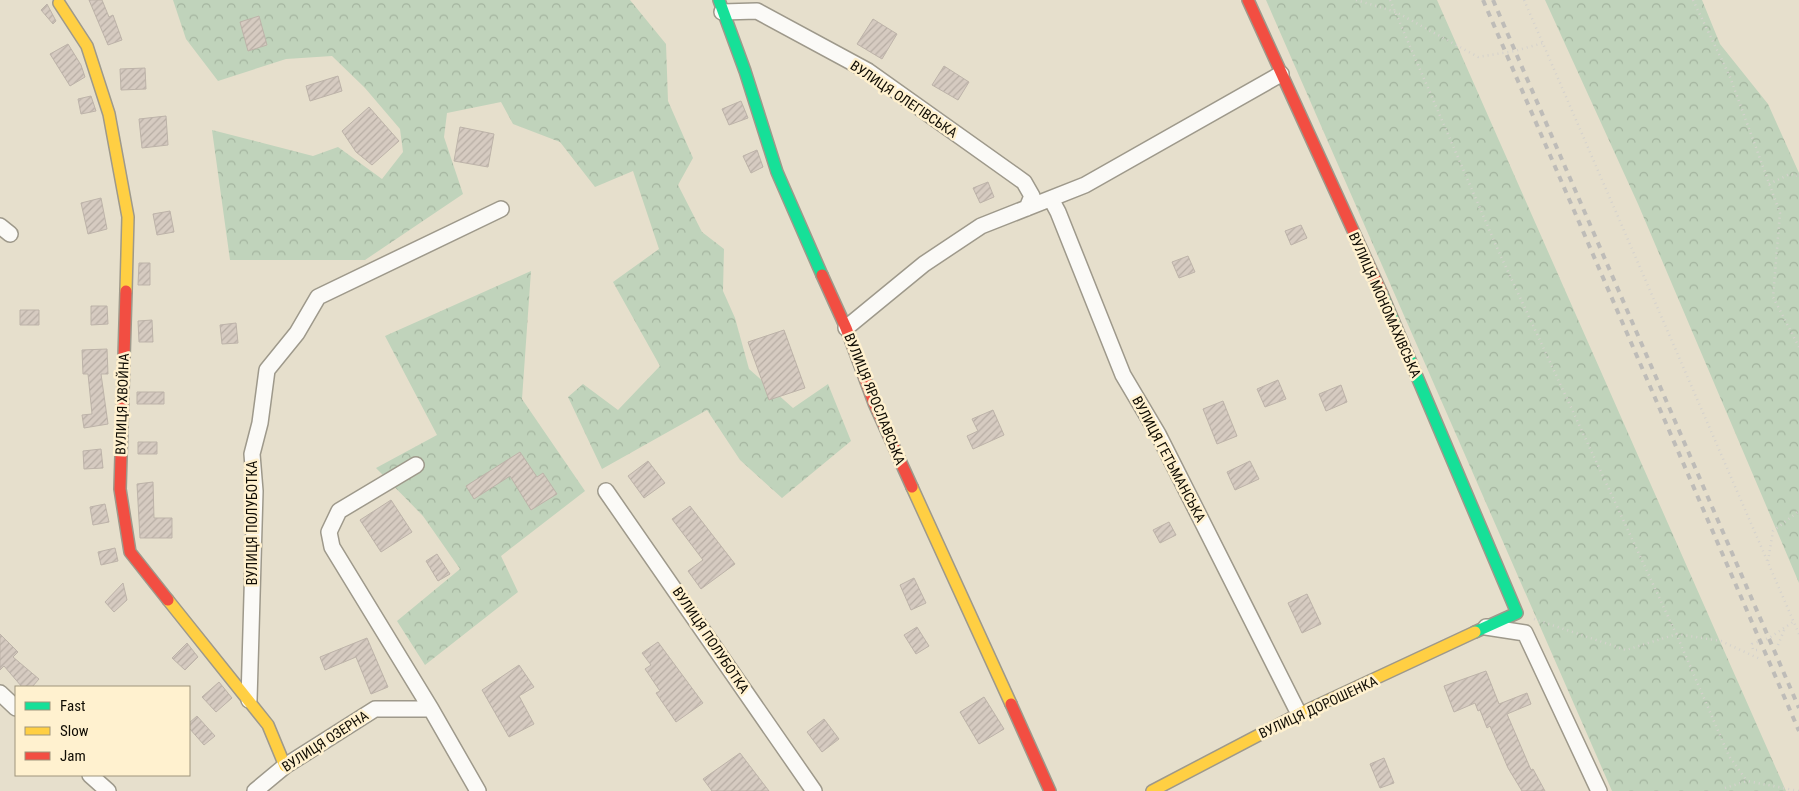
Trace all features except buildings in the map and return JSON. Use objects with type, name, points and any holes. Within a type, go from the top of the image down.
[{"type":"street","name":"ВУЛИЦЯ МОНОМАХІВСЬКА","points":[[1248,0],[1380,290],[1516,613]]},
{"type":"street","name":"ВУЛИЦЯ ХВОЙНА","points":[[59,3],[87,46],[109,114],[128,217],[120,489],[130,552],[148,578],[268,725],[285,766]]},
{"type":"street","name":"ВУЛИЦЯ ОЛЕГІВСЬКА","points":[[720,6],[757,11],[868,71],[1024,182],[1032,196],[1027,208]]},
{"type":"street","name":"ВУЛИЦЯ ЯРОСЛАВСЬКА","points":[[720,6],[745,71],[776,172],[846,328],[874,403],[1050,791]]},
{"type":"street","points":[[846,328],[924,264],[981,226],[1027,208],[1046,198],[1051,199],[1085,184],[1281,74]]},
{"type":"street","name":"ВУЛИЦЯ ГЕТЬМАНСЬКА","points":[[1051,199],[1058,212],[1123,375],[1158,434],[1299,714]]},
{"type":"street","name":"ВУЛИЦЯ ПОЛУБОТКА","points":[[249,700],[255,491],[252,454],[260,423],[266,370],[297,334],[318,297],[502,209]]},
{"type":"street","points":[[416,465],[339,512],[329,532],[332,547],[432,709],[478,791]]},
{"type":"street","name":"ВУЛИЦЯ ПОЛУБОТКА","points":[[606,491],[814,791]]},
{"type":"street","name":"ВУЛИЦЯ ДОРОШЕНКА","points":[[1152,791],[1299,714],[1516,613]]},
{"type":"street","points":[[1486,627],[1525,633],[1600,791]]},
{"type":"street","points":[[0,693],[15,707]]},
{"type":"street","name":"ВУЛИЦЯ ОЗЕРНА","points":[[255,791],[285,766],[375,709],[432,709]]},
{"type":"street","points":[[91,776],[108,791]]},
{"type":"path","points":[[1356,0],[1396,12],[1478,57],[1543,44]]},
{"type":"path","points":[[1390,0],[1498,250],[1677,634],[1729,756],[1747,781]]},
{"type":"path","points":[[1524,0],[1799,634]]},
{"type":"path","points":[[1693,0],[1730,77],[1780,213],[1773,297],[1799,347]]},
{"type":"path","points":[[1770,184],[1790,174],[1799,176]]},
{"type":"path","points":[[1767,562],[1773,532],[1799,511]]},
{"type":"path","points":[[1516,613],[1626,650],[1677,634],[1721,641],[1760,658]]},
{"type":"path","points":[[1750,654],[1755,650],[1752,644],[1769,638],[1793,622]]},
{"type":"path","points":[[1778,645],[1786,626]]},
{"type":"path","points":[[1724,788],[1747,781],[1799,791]]},
{"type":"green space","points":[[173,0],[630,0],[666,44],[668,101],[693,158],[678,185],[702,232],[724,249],[723,291],[735,318],[749,369],[793,408],[828,384],[851,441],[782,498],[740,460],[707,410],[602,469],[568,397],[583,384],[618,410],[660,366],[613,282],[659,249],[633,171],[595,187],[560,142],[513,124],[501,102],[447,113],[444,137],[463,194],[365,260],[230,260],[212,130],[313,156],[338,147],[382,179],[403,152],[400,129],[365,88],[332,56],[286,59],[218,81],[186,39]]},
{"type":"green space","points":[[1266,0],[1437,0],[1786,791],[1612,791]]},
{"type":"green space","points":[[1545,0],[1702,0],[1720,44],[1768,104],[1799,173],[1799,583],[1638,204]]},
{"type":"green space","points":[[531,271],[522,399],[585,491],[501,556],[518,592],[425,665],[397,621],[460,569],[423,516],[376,468],[437,435],[385,336]]},
{"type":"railway","points":[[1483,0],[1799,731]]},
{"type":"railway","points":[[1493,0],[1799,708]]},
{"type":"traffic: fast","points":[[719,0],[745,71],[777,172],[822,275]]},
{"type":"traffic: fast","points":[[1382,294],[1517,613],[1475,632]]},
{"type":"traffic: slow","points":[[59,3],[87,46],[109,114],[128,217],[126,291]]},
{"type":"traffic: slow","points":[[912,487],[1011,704]]},
{"type":"traffic: slow","points":[[168,600],[268,725],[285,766]]},
{"type":"traffic: slow","points":[[1152,791],[1299,714],[1475,632]]},
{"type":"traffic: jam","points":[[1248,0],[1382,294]]},
{"type":"traffic: jam","points":[[822,275],[846,328],[874,403],[912,487]]},
{"type":"traffic: jam","points":[[126,291],[120,489],[130,552],[168,600]]},
{"type":"traffic: jam","points":[[1011,704],[1050,791]]}]
